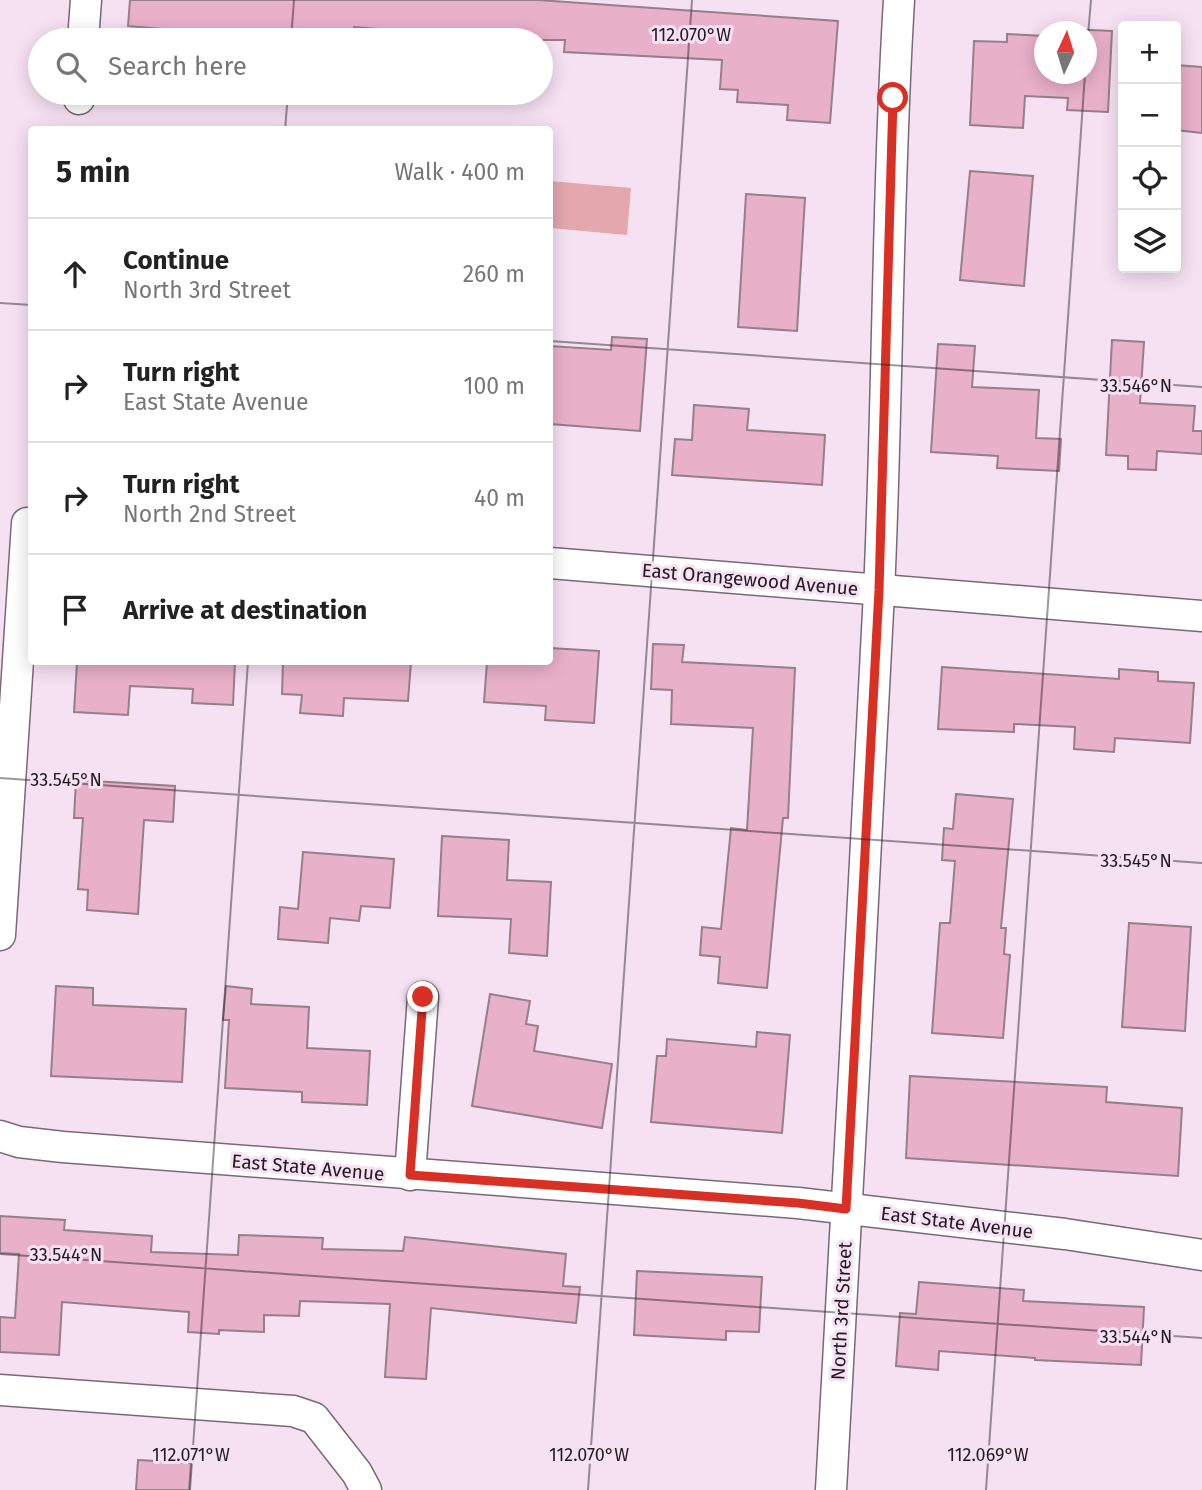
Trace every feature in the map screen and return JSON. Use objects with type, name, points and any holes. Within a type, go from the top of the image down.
[{"type":"street","points":[[84,28],[86,0]]},
{"type":"street","name":"North 3rd Street","points":[[831,1490],[879,590],[893,98],[899,0]]},
{"type":"street","points":[[0,935],[19,522]]},
{"type":"street","name":"East Orangewood Avenue","points":[[553,562],[1202,615]]},
{"type":"street","points":[[410,1175],[423,997]]},
{"type":"street","name":"East State Avenue","points":[[0,1136],[19,1142],[63,1147],[798,1203],[1065,1234],[1202,1255]]},
{"type":"street","points":[[0,1390],[293,1411],[314,1418],[357,1473],[366,1490]]},
{"type":"shaded area","points":[[553,181],[631,188],[627,235],[553,228]]},
{"type":"building","points":[[130,0],[538,0],[838,21],[830,123],[787,120],[788,105],[737,102],[738,90],[720,89],[722,60],[564,52],[565,40],[553,40],[553,28],[128,26]]},
{"type":"building","points":[[1097,30],[1112,31],[1108,112],[1067,110],[1068,98],[1025,96],[1023,128],[970,125],[974,41],[1007,42],[1007,34],[1034,35],[1034,84],[1097,84]]},
{"type":"building","points":[[1181,65],[1202,67],[1202,133],[1181,131]]},
{"type":"building","points":[[970,171],[1033,176],[1024,286],[960,280]]},
{"type":"building","points":[[746,194],[805,198],[797,331],[738,327]]},
{"type":"building","points":[[612,337],[647,339],[640,431],[553,424],[553,346],[611,350]]},
{"type":"building","points":[[1112,340],[1144,342],[1140,403],[1195,406],[1193,431],[1202,431],[1202,454],[1157,451],[1156,470],[1128,469],[1128,456],[1106,455]]},
{"type":"building","points":[[938,344],[975,346],[972,387],[1039,390],[1036,438],[1061,439],[1059,471],[997,468],[998,456],[931,452]]},
{"type":"building","points":[[694,405],[749,409],[747,430],[825,435],[822,485],[672,475],[675,439],[692,440]]},
{"type":"building","points":[[653,644],[684,645],[682,662],[795,668],[788,818],[783,818],[767,988],[718,983],[720,957],[700,955],[702,927],[721,929],[731,828],[747,830],[753,728],[671,724],[672,690],[651,689]]},
{"type":"building","points":[[553,648],[599,651],[594,723],[545,720],[546,706],[484,702],[487,665],[553,665]]},
{"type":"building","points":[[77,665],[235,665],[233,705],[192,703],[193,689],[130,686],[128,715],[74,712]]},
{"type":"building","points":[[283,665],[411,665],[408,701],[344,698],[343,716],[300,713],[302,695],[282,694]]},
{"type":"building","points":[[942,667],[1119,679],[1119,669],[1158,672],[1158,681],[1194,683],[1190,743],[1115,738],[1114,752],[1074,749],[1075,727],[1014,724],[1014,732],[938,729]]},
{"type":"building","points":[[76,780],[175,786],[173,822],[144,820],[138,914],[87,910],[88,890],[78,889],[83,818],[74,818]]},
{"type":"building","points":[[956,794],[1013,799],[1001,928],[1006,928],[1004,954],[1010,955],[1003,1038],[932,1033],[940,923],[950,923],[955,861],[942,860],[944,828],[953,829]]},
{"type":"building","points":[[442,836],[509,840],[507,880],[551,882],[547,956],[509,953],[511,919],[438,916]]},
{"type":"building","points":[[303,852],[394,859],[390,908],[361,906],[359,921],[330,918],[328,943],[278,939],[280,907],[298,909]]},
{"type":"building","points":[[1129,923],[1191,927],[1185,1031],[1122,1027]]},
{"type":"building","points":[[56,986],[93,988],[93,1005],[186,1009],[182,1082],[51,1076]]},
{"type":"building","points":[[226,986],[252,989],[251,1004],[309,1007],[307,1048],[370,1051],[367,1105],[302,1102],[302,1092],[225,1088],[229,1020],[223,1020]]},
{"type":"building","points":[[490,994],[530,1001],[526,1024],[538,1026],[534,1051],[612,1064],[602,1128],[472,1106]]},
{"type":"building","points":[[757,1032],[790,1035],[782,1133],[651,1122],[657,1056],[666,1056],[667,1039],[756,1047]]},
{"type":"building","points":[[910,1076],[1107,1087],[1106,1102],[1182,1108],[1178,1176],[906,1158]]},
{"type":"building","points":[[0,1216],[65,1220],[64,1230],[152,1236],[151,1252],[238,1255],[239,1235],[323,1238],[322,1249],[403,1251],[405,1237],[566,1254],[563,1286],[580,1287],[576,1323],[431,1308],[426,1379],[385,1377],[390,1304],[300,1301],[299,1316],[264,1315],[264,1332],[219,1330],[219,1334],[188,1332],[189,1312],[62,1302],[59,1355],[0,1352],[0,1317],[15,1318],[19,1254],[0,1253]]},
{"type":"building","points":[[637,1271],[762,1277],[759,1332],[726,1331],[726,1340],[634,1335]]},
{"type":"building","points":[[919,1282],[1024,1290],[1023,1301],[1144,1307],[1141,1365],[1035,1360],[939,1351],[938,1370],[896,1366],[900,1313],[916,1314]]},
{"type":"building","points":[[138,1460],[191,1463],[189,1490],[136,1490]]},
{"type":"route","points":[[423,997],[410,1175],[798,1203],[846,1209],[879,590],[893,98]]}]
